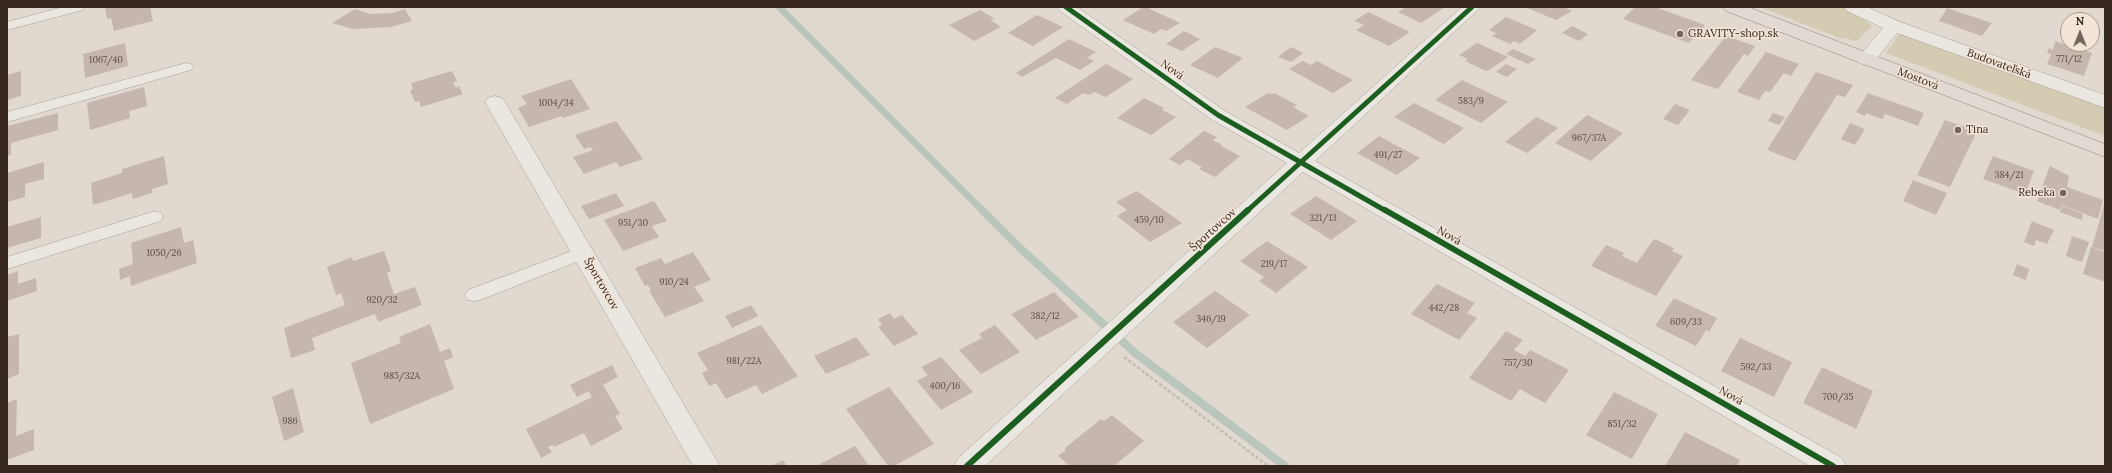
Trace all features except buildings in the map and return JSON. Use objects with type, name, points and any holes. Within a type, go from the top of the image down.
[{"type":"main road","name":"Mostová","points":[[1732,7],[2105,151]]},
{"type":"street","name":"Nová","points":[[1066,7],[1218,115],[1833,466]]},
{"type":"street","name":"Športovcov","points":[[967,466],[1472,7]]},
{"type":"street","name":"Budovateľská","points":[[1852,7],[1894,26],[2105,102]]},
{"type":"street","points":[[1866,59],[1894,26]]},
{"type":"street","name":"Športovcov","points":[[495,102],[707,466]]},
{"type":"lane","points":[[7,26],[78,7]]},
{"type":"lane","points":[[7,117],[186,66]]},
{"type":"lane","points":[[7,263],[155,216]]},
{"type":"lane","points":[[474,295],[583,253]]},
{"type":"path","points":[[1111,336],[1268,466]]},
{"type":"shaded area","points":[[1760,7],[1847,7],[1853,9],[1872,26],[1857,41],[1837,37]]},
{"type":"shaded area","points":[[1900,32],[2105,107],[2105,136],[1886,53]]},
{"type":"waterway","points":[[779,7],[1021,249],[1135,353],[1285,466]]},
{"type":"cycle path","points":[[1066,7],[1218,115],[1833,466]]},
{"type":"cycle path","points":[[967,466],[1472,7]]},
{"type":"place","name":"GRAVITY-shop.sk","points":[[1680,34]]},
{"type":"place","name":"Tina","points":[[1958,130]]},
{"type":"place","name":"Rebeka","points":[[2063,193]]}]
